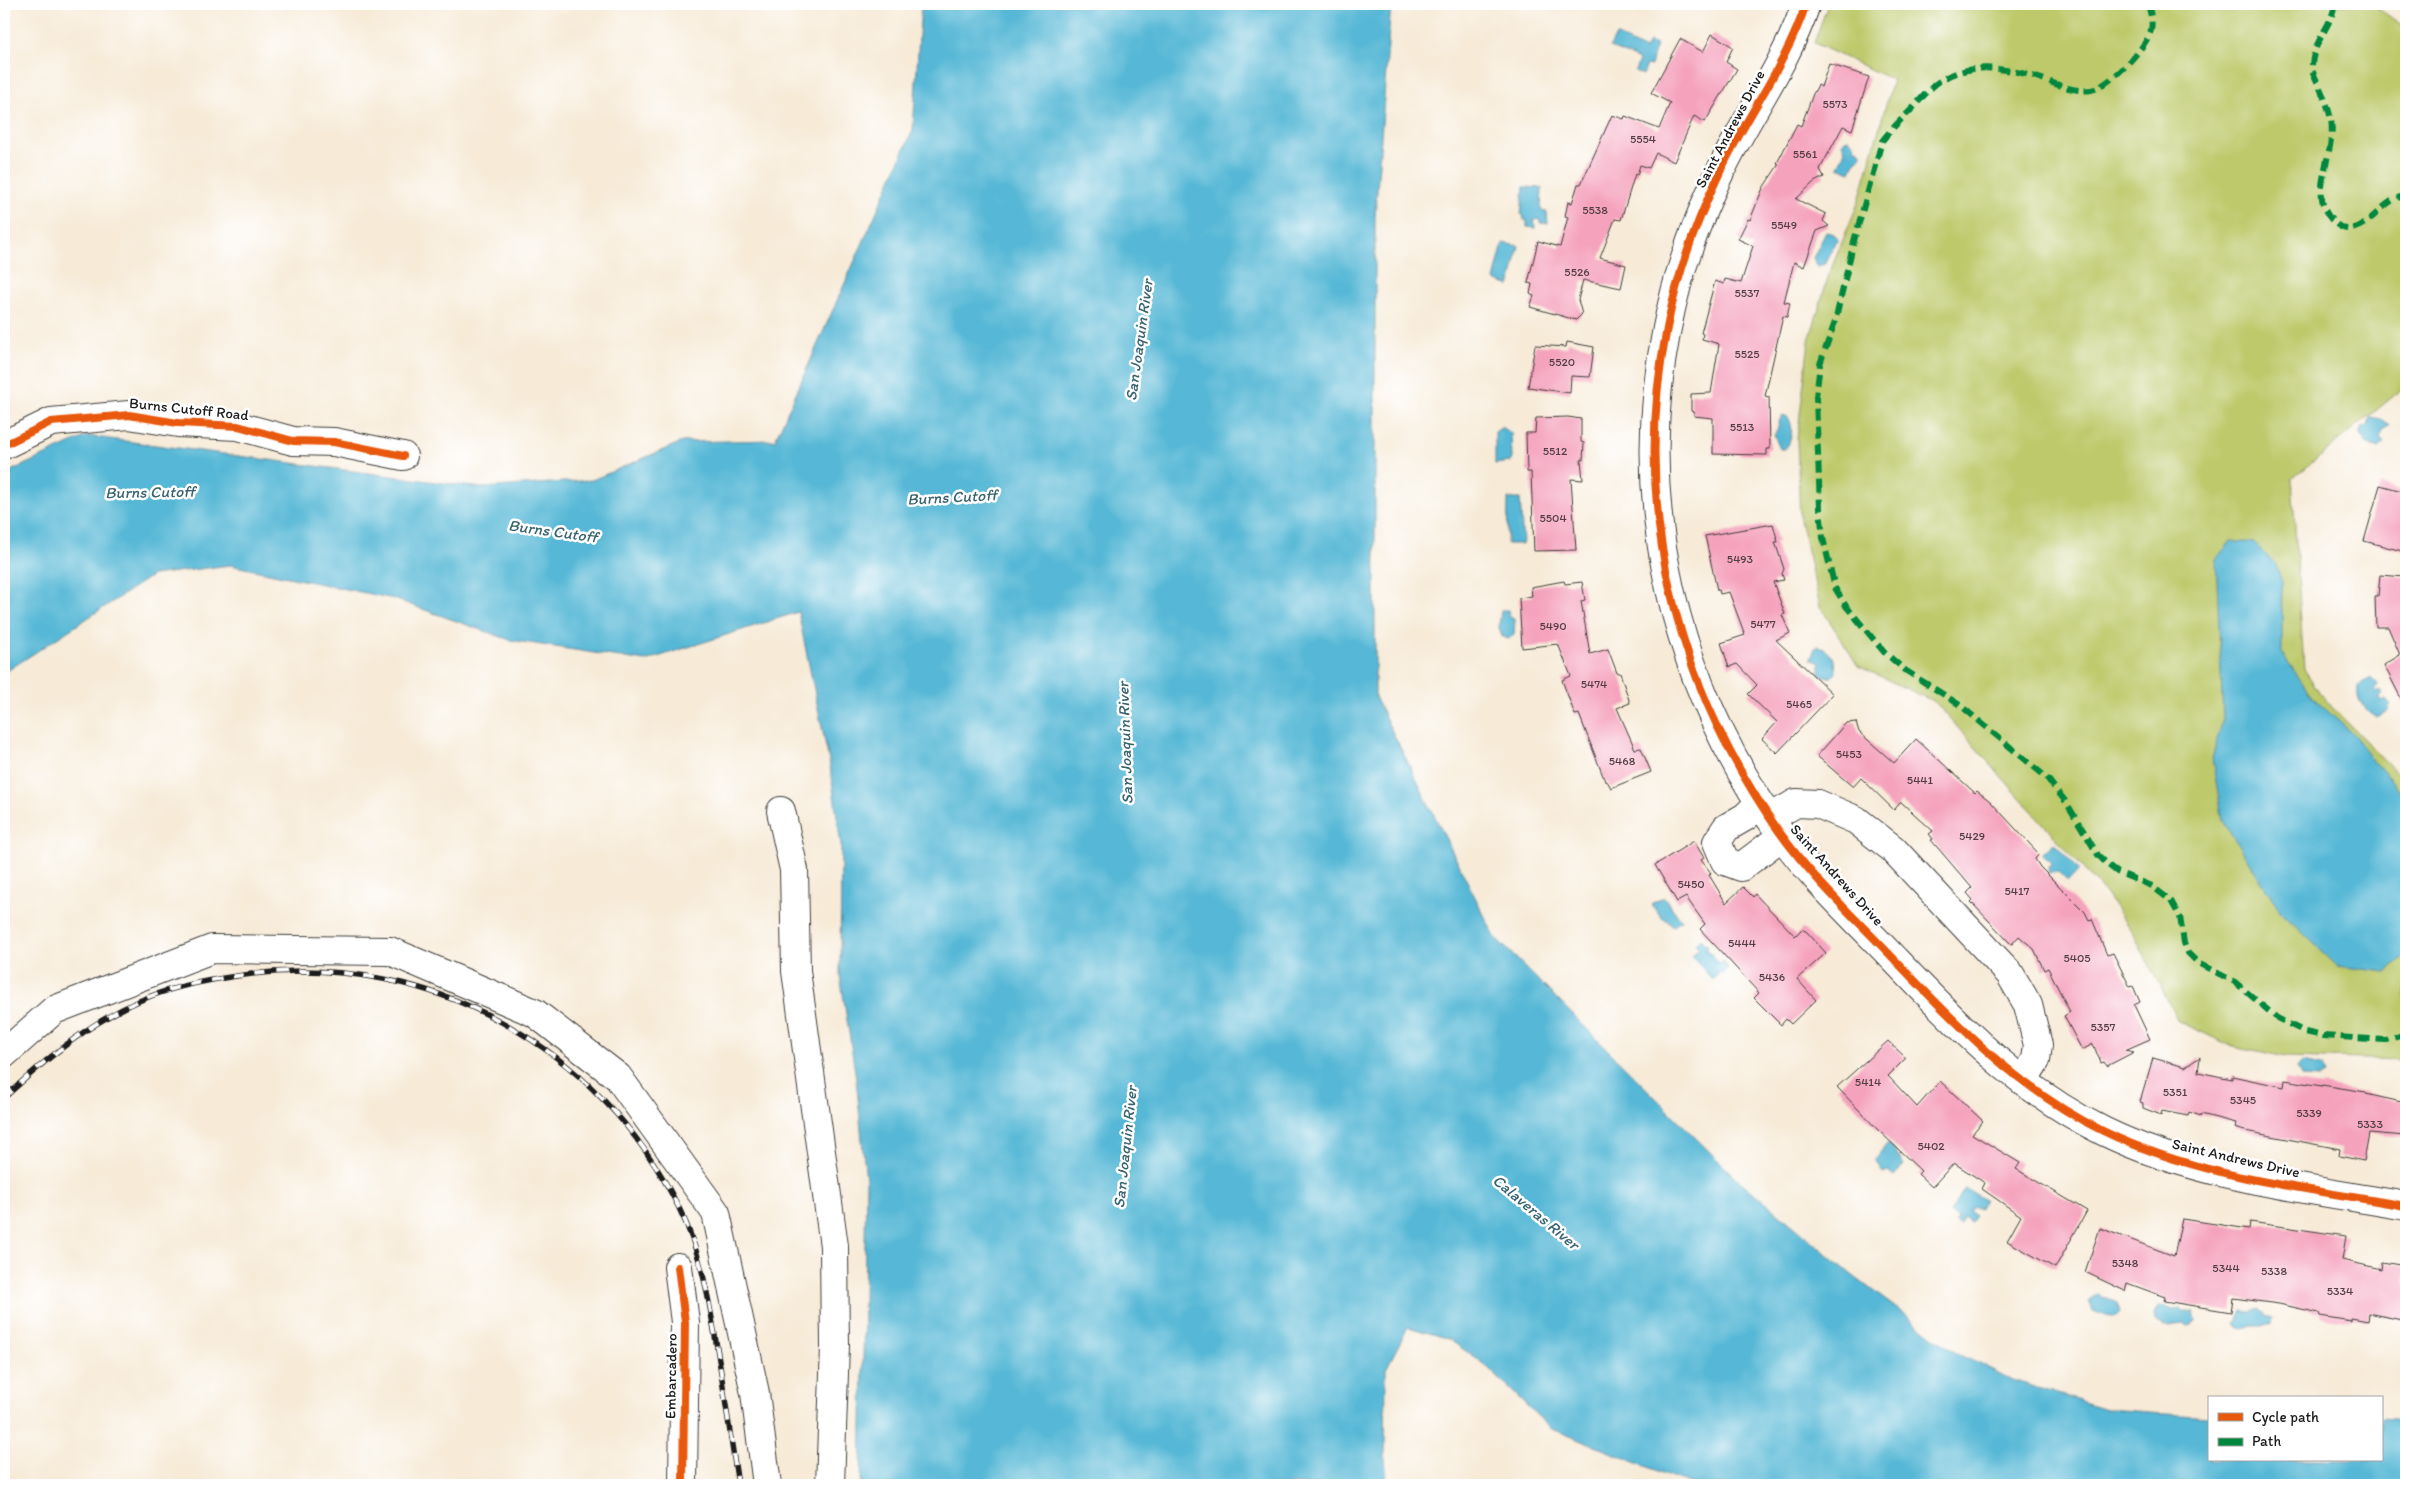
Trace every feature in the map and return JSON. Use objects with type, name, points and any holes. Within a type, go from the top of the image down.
[{"type":"street","name":"Saint Andrews Drive","points":[[1806,4],[1780,66],[1720,171],[1698,222],[1680,274],[1667,328],[1658,383],[1654,439],[1656,494],[1660,538],[1670,593],[1684,647],[1704,699],[1727,749],[1771,819],[1816,877],[1973,1041],[2023,1082],[2055,1104],[2102,1130],[2148,1150],[2196,1166],[2249,1179],[2406,1206]]},
{"type":"street","name":"Burns Cutoff Road","points":[[4,445],[51,422],[129,415],[178,423],[238,426],[293,441],[334,442],[403,456]]},
{"type":"street","points":[[1771,819],[1796,803],[1818,804],[1856,820],[1893,849],[2010,974],[2028,1005],[2038,1044],[2036,1060],[2023,1082]]},
{"type":"street","points":[[781,811],[794,870],[796,971],[834,1246],[835,1346],[830,1485]]},
{"type":"street","points":[[4,1054],[54,1010],[212,949],[390,951],[535,1013],[618,1078],[716,1213],[755,1392],[767,1485]]},
{"type":"street","name":"Embarcadero","points":[[678,1267],[685,1322],[683,1485]]},
{"type":"green space","points":[[1828,4],[2372,4],[2406,28],[2406,386],[2292,479],[2304,669],[2324,699],[2406,782],[2406,1060],[2286,1057],[2229,1045],[2178,1021],[2134,935],[2105,893],[1935,702],[1858,666],[1820,606],[1800,520],[1797,439],[1809,341],[1829,274],[1858,203],[1893,80],[1814,43]]},
{"type":"water","points":[[921,4],[1391,4],[1375,217],[1375,697],[1495,937],[1735,1177],[1852,1275],[1949,1348],[2012,1380],[2106,1409],[2208,1416],[2208,1462],[2382,1462],[2382,1419],[2406,1421],[2406,1485],[1692,1485],[1550,1428],[1483,1363],[1447,1338],[1408,1327],[1386,1369],[1385,1461],[1387,1485],[861,1485],[866,1181],[856,1078],[840,975],[841,845],[830,766],[798,612],[645,661],[510,640],[394,599],[230,565],[153,575],[4,673],[4,474],[87,436],[482,488],[592,480],[682,442],[775,440],[913,130]]},
{"type":"water","points":[[1616,35],[1645,50],[1649,42],[1656,45],[1651,66],[1647,65],[1643,75],[1635,71],[1639,60],[1610,47]]},
{"type":"water","points":[[1849,139],[1854,144],[1855,150],[1858,149],[1862,154],[1856,160],[1851,172],[1838,167],[1845,150],[1842,144],[1845,140]]},
{"type":"water","points":[[1524,187],[1542,188],[1541,211],[1547,212],[1548,224],[1541,223],[1540,219],[1534,220],[1535,228],[1527,227],[1527,220],[1524,220],[1521,214]]},
{"type":"water","points":[[1826,232],[1834,234],[1838,239],[1825,264],[1818,266],[1813,258]]},
{"type":"water","points":[[1503,243],[1519,246],[1510,286],[1494,280]]},
{"type":"water","points":[[1783,415],[1788,417],[1790,421],[1791,434],[1785,449],[1780,449],[1774,435]]},
{"type":"water","points":[[2370,417],[2381,419],[2389,426],[2384,429],[2380,438],[2384,443],[2378,448],[2366,443],[2360,434],[2363,427],[2368,427]]},
{"type":"water","points":[[1502,427],[1511,433],[1512,459],[1511,462],[1495,464],[1495,432]]},
{"type":"water","points":[[1508,499],[1520,499],[1523,544],[1507,544]]},
{"type":"water","points":[[2231,541],[2254,543],[2276,565],[2282,582],[2282,653],[2312,697],[2354,735],[2398,788],[2406,802],[2406,955],[2387,972],[2337,966],[2281,912],[2223,821],[2212,759],[2223,719],[2216,559]]},
{"type":"water","points":[[1501,610],[1508,610],[1509,616],[1515,620],[1514,634],[1509,639],[1502,637],[1499,627]]},
{"type":"water","points":[[1819,646],[1824,648],[1835,659],[1836,673],[1831,677],[1820,675],[1820,663],[1811,659],[1815,648]]},
{"type":"water","points":[[2371,678],[2379,686],[2375,688],[2375,694],[2379,691],[2383,694],[2378,698],[2382,701],[2386,699],[2391,705],[2388,707],[2389,710],[2377,717],[2362,705],[2358,697],[2358,686]]},
{"type":"water","points":[[2054,843],[2079,870],[2068,882],[2058,872],[2049,873],[2048,868],[2051,863],[2042,854]]},
{"type":"water","points":[[1664,897],[1681,920],[1673,927],[1667,920],[1663,919],[1651,904]]},
{"type":"water","points":[[1701,939],[1708,946],[1706,949],[1720,963],[1723,961],[1728,968],[1723,973],[1720,972],[1713,980],[1691,956],[1699,948],[1695,944]]},
{"type":"water","points":[[2302,1062],[2322,1066],[2324,1075],[2319,1078],[2301,1077],[2297,1068]]},
{"type":"water","points":[[1888,1143],[1904,1165],[1894,1176],[1888,1171],[1883,1173],[1875,1159]]},
{"type":"water","points":[[1965,1188],[1984,1200],[1980,1208],[1974,1206],[1968,1210],[1975,1215],[1971,1222],[1963,1217],[1960,1224],[1955,1222],[1957,1217],[1950,1213]]},
{"type":"water","points":[[2097,1294],[2118,1303],[2121,1312],[2112,1317],[2093,1311],[2089,1301]]},
{"type":"water","points":[[2162,1306],[2171,1310],[2179,1309],[2182,1312],[2194,1312],[2196,1321],[2188,1327],[2183,1324],[2167,1326],[2155,1320],[2154,1315],[2158,1307]]},
{"type":"water","points":[[2259,1308],[2266,1317],[2273,1319],[2272,1325],[2251,1325],[2243,1329],[2235,1324],[2241,1311],[2248,1312]]},
{"type":"building","points":[[1712,34],[1733,47],[1726,62],[1737,69],[1705,122],[1694,116],[1674,162],[1656,153],[1649,168],[1640,165],[1637,175],[1635,174],[1621,220],[1615,219],[1600,258],[1626,265],[1621,288],[1583,280],[1578,300],[1582,314],[1576,320],[1530,307],[1534,296],[1530,294],[1532,284],[1528,283],[1538,241],[1560,247],[1568,217],[1565,216],[1568,202],[1572,203],[1578,184],[1581,184],[1612,115],[1624,119],[1625,116],[1659,129],[1670,103],[1651,93],[1680,39],[1703,52]]},
{"type":"building","points":[[1829,64],[1869,77],[1852,130],[1843,126],[1820,169],[1824,177],[1814,182],[1796,199],[1826,214],[1823,221],[1829,226],[1817,231],[1804,267],[1794,262],[1784,302],[1790,303],[1787,317],[1783,316],[1765,396],[1769,397],[1770,449],[1767,449],[1767,455],[1713,454],[1713,418],[1694,416],[1694,412],[1691,411],[1691,394],[1711,393],[1719,344],[1702,339],[1703,334],[1701,333],[1715,281],[1724,284],[1725,279],[1741,283],[1753,246],[1738,239],[1748,219],[1750,220],[1763,188],[1779,164],[1777,163],[1797,124],[1801,126],[1813,94],[1818,85],[1821,87]]},
{"type":"building","points":[[1567,342],[1594,347],[1590,377],[1571,376],[1570,393],[1528,387],[1535,345],[1566,347]]},
{"type":"building","points":[[1568,417],[1581,419],[1581,442],[1584,443],[1583,460],[1581,460],[1583,480],[1571,479],[1576,550],[1534,551],[1531,472],[1527,472],[1526,433],[1535,433],[1536,418]]},
{"type":"building","points":[[2380,485],[2406,492],[2406,552],[2364,541]]},
{"type":"building","points":[[1773,524],[1778,542],[1775,542],[1784,569],[1782,574],[1784,580],[1773,582],[1785,614],[1782,615],[1790,633],[1776,640],[1833,694],[1777,753],[1762,739],[1777,722],[1748,694],[1757,685],[1737,664],[1729,667],[1721,643],[1745,635],[1729,592],[1720,594],[1719,590],[1717,590],[1705,536]]},
{"type":"building","points":[[2380,575],[2406,577],[2406,708],[2384,665],[2400,655],[2388,627],[2376,627],[2375,596],[2378,596]]},
{"type":"building","points":[[1564,581],[1565,584],[1582,582],[1585,600],[1581,601],[1590,654],[1608,649],[1617,673],[1620,673],[1630,703],[1617,708],[1635,749],[1641,748],[1651,772],[1611,788],[1607,781],[1605,781],[1579,714],[1575,715],[1562,680],[1571,676],[1558,644],[1522,648],[1519,598],[1532,596],[1531,587]]},
{"type":"building","points":[[1856,722],[1859,732],[1894,763],[1916,739],[1975,793],[1977,791],[1990,801],[2039,854],[2035,859],[2040,867],[2085,912],[2089,920],[2092,919],[2107,955],[2113,953],[2130,987],[2133,986],[2140,1002],[2134,1005],[2150,1039],[2125,1050],[2134,1052],[2107,1066],[2104,1062],[2101,1063],[2093,1044],[2082,1050],[2064,1016],[2070,1012],[2048,968],[2044,970],[2034,949],[2019,936],[2012,944],[2010,943],[1971,902],[1973,900],[1967,893],[1972,888],[1931,840],[1933,839],[1929,834],[1933,831],[1901,802],[1894,810],[1861,778],[1853,787],[1817,756],[1846,723]]},
{"type":"building","points":[[1694,841],[1704,858],[1701,860],[1711,873],[1709,875],[1726,903],[1743,887],[1753,897],[1755,894],[1795,936],[1802,929],[1826,953],[1797,979],[1816,1000],[1791,1024],[1786,1019],[1781,1025],[1754,998],[1759,993],[1700,929],[1705,924],[1686,897],[1677,902],[1655,865]]},
{"type":"building","points":[[1888,1041],[1906,1058],[1888,1076],[1917,1107],[1940,1081],[1983,1121],[1972,1134],[2020,1163],[2016,1169],[2087,1211],[2055,1268],[2007,1241],[2021,1216],[1982,1189],[1985,1183],[1954,1163],[1932,1187],[1918,1174],[1921,1171],[1837,1087]]},
{"type":"building","points":[[2200,1057],[2198,1072],[2232,1079],[2232,1076],[2284,1087],[2285,1080],[2322,1085],[2366,1092],[2366,1094],[2406,1103],[2406,1136],[2369,1133],[2364,1161],[2339,1156],[2340,1149],[2245,1131],[2235,1128],[2236,1123],[2201,1114],[2201,1116],[2189,1112],[2188,1116],[2162,1111],[2161,1115],[2143,1108],[2143,1103],[2140,1102],[2153,1058],[2185,1067]]},
{"type":"building","points":[[2182,1219],[2249,1229],[2250,1222],[2346,1236],[2342,1260],[2381,1269],[2382,1262],[2406,1266],[2406,1321],[2369,1313],[2368,1321],[2351,1318],[2351,1321],[2320,1316],[2319,1313],[2279,1304],[2233,1298],[2231,1312],[2164,1301],[2165,1297],[2127,1283],[2125,1291],[2085,1272],[2100,1228],[2174,1256]]},
{"type":"railway","points":[[4,1098],[72,1040],[130,1005],[163,992],[227,977],[318,971],[383,979],[445,996],[503,1023],[556,1058],[604,1101],[645,1151],[679,1208],[695,1246],[706,1285],[738,1485]]},
{"type":"marked path","points":[[2148,4],[2152,23],[2148,37],[2126,66],[2098,88],[2084,91],[2077,90],[2011,71],[1985,68],[1972,69],[1948,76],[1937,83],[1882,141],[1854,241],[1835,322],[1820,364],[1816,397],[1820,509],[1823,538],[1835,588],[1846,606],[1884,652],[1905,670],[1960,705],[2046,777],[2066,802],[2098,855],[2108,865],[2117,872],[2152,886],[2171,901],[2180,917],[2184,943],[2188,953],[2198,963],[2235,982],[2277,1018],[2305,1032],[2323,1036],[2386,1040],[2400,1036],[2406,1031]]},
{"type":"marked path","points":[[2335,4],[2330,21],[2315,51],[2312,70],[2326,101],[2331,120],[2332,133],[2322,187],[2322,200],[2326,212],[2338,225],[2344,229],[2351,229],[2359,227],[2391,201],[2406,196]]},
{"type":"cycle path","points":[[1806,4],[1788,48],[1731,151],[1695,229],[1671,308],[1657,395],[1655,461],[1659,526],[1670,591],[1688,653],[1712,715],[1742,774],[1778,830],[1804,864],[1941,1008],[1991,1054],[2044,1096],[2072,1115],[2103,1131],[2139,1147],[2176,1160],[2252,1179],[2406,1206]]},
{"type":"cycle path","points":[[4,445],[51,422],[129,415],[178,423],[238,426],[293,441],[334,442],[403,456]]},
{"type":"cycle path","points":[[678,1267],[685,1322],[683,1485]]},
{"type":"water label","name":"San Joaquin River","points":[[1139,340]]},
{"type":"water label","name":"Burns Cutoff","points":[[150,492]]},
{"type":"water label","name":"Burns Cutoff","points":[[952,497]]},
{"type":"water label","name":"Burns Cutoff","points":[[553,531]]},
{"type":"water label","name":"San Joaquin River","points":[[1125,743]]},
{"type":"water label","name":"San Joaquin River","points":[[1125,1147]]},
{"type":"water label","name":"Calaveras River","points":[[1536,1212]]}]
